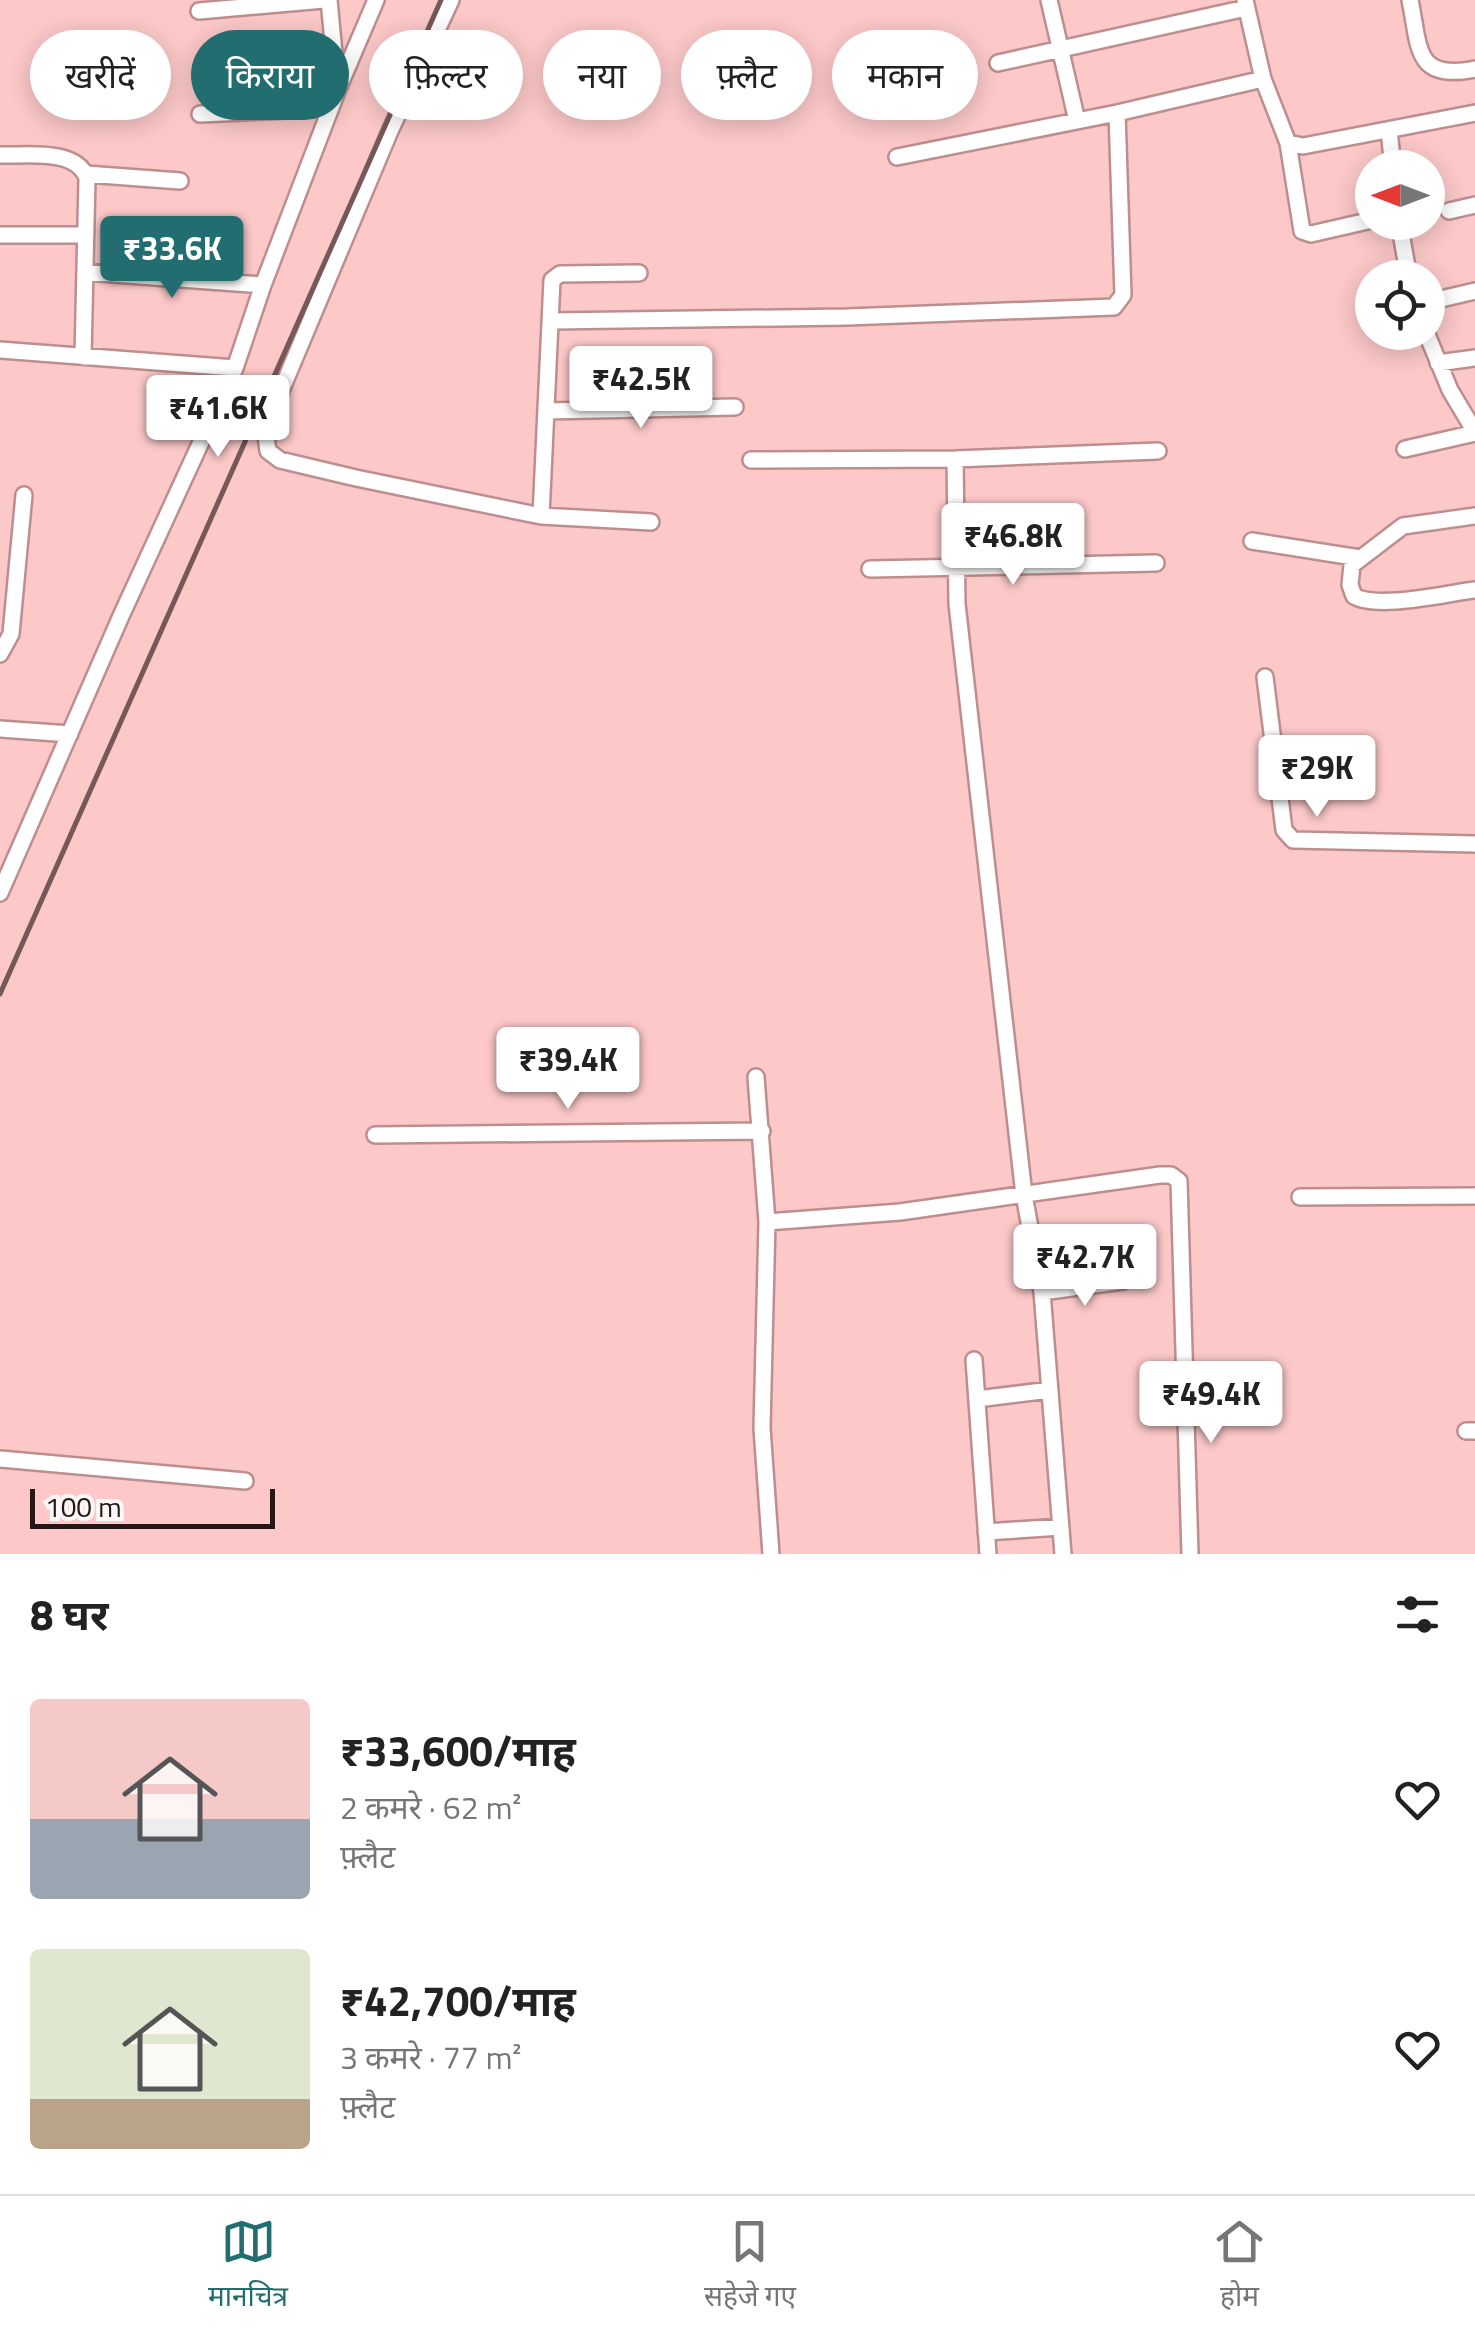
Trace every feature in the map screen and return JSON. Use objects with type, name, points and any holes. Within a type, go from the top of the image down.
[{"type":"street","points":[[198,11],[327,0],[331,30]]},
{"type":"street","points":[[349,63],[376,0]]},
{"type":"street","points":[[451,0],[317,300],[265,429],[268,451],[280,460],[540,516],[651,522]]},
{"type":"street","points":[[1048,0],[1077,120]]},
{"type":"street","points":[[1410,0],[1421,51],[1430,66],[1445,74],[1475,69]]},
{"type":"street","points":[[998,63],[1245,4],[1263,79],[1288,143],[1302,231],[1311,234],[1355,224]]},
{"type":"street","points":[[897,157],[1263,79]]},
{"type":"street","points":[[552,320],[827,317],[1114,307],[1123,295],[1117,112]]},
{"type":"street","points":[[1288,143],[1302,146],[1475,113]]},
{"type":"street","points":[[0,892],[235,368],[325,120]]},
{"type":"street","points":[[1388,130],[1391,150]]},
{"type":"street","points":[[0,156],[67,158],[86,174],[84,357]]},
{"type":"street","points":[[86,174],[180,181]]},
{"type":"street","points":[[1449,211],[1475,204]]},
{"type":"street","points":[[0,235],[86,235]]},
{"type":"street","points":[[85,272],[263,284]]},
{"type":"street","points":[[540,516],[552,280],[555,276],[639,273]]},
{"type":"street","points":[[1445,298],[1475,292]]},
{"type":"street","points":[[0,350],[235,368]]},
{"type":"street","points":[[1405,448],[1475,433],[1433,350]]},
{"type":"street","points":[[1438,364],[1475,358]]},
{"type":"street","points":[[546,410],[735,407]]},
{"type":"street","points":[[751,460],[955,459],[1158,451]]},
{"type":"street","points":[[955,459],[957,604],[1024,1195],[1042,1292],[1063,1554]]},
{"type":"street","points":[[0,654],[11,634],[24,496]]},
{"type":"street","points":[[1475,516],[1403,526],[1352,565],[1350,585],[1354,596],[1361,600],[1475,590]]},
{"type":"street","points":[[1252,541],[1360,558]]},
{"type":"street","points":[[870,569],[1156,563]]},
{"type":"street","points":[[1265,677],[1284,830],[1293,840],[1475,844]]},
{"type":"street","points":[[0,730],[70,734]]},
{"type":"street","points":[[756,1077],[766,1222],[762,1428],[770,1554]]},
{"type":"street","points":[[375,1135],[762,1131]]},
{"type":"street","points":[[766,1222],[900,1212],[1160,1176],[1180,1181],[1190,1554]]},
{"type":"street","points":[[1300,1197],[1475,1196]]},
{"type":"street","points":[[1042,1292],[1123,1281]]},
{"type":"street","points":[[974,1360],[988,1554]]},
{"type":"street","points":[[977,1398],[1050,1390]]},
{"type":"street","points":[[0,1459],[246,1480]]},
{"type":"street","points":[[986,1532],[1061,1528]]},
{"type":"railway","points":[[0,994],[441,0]]}]
